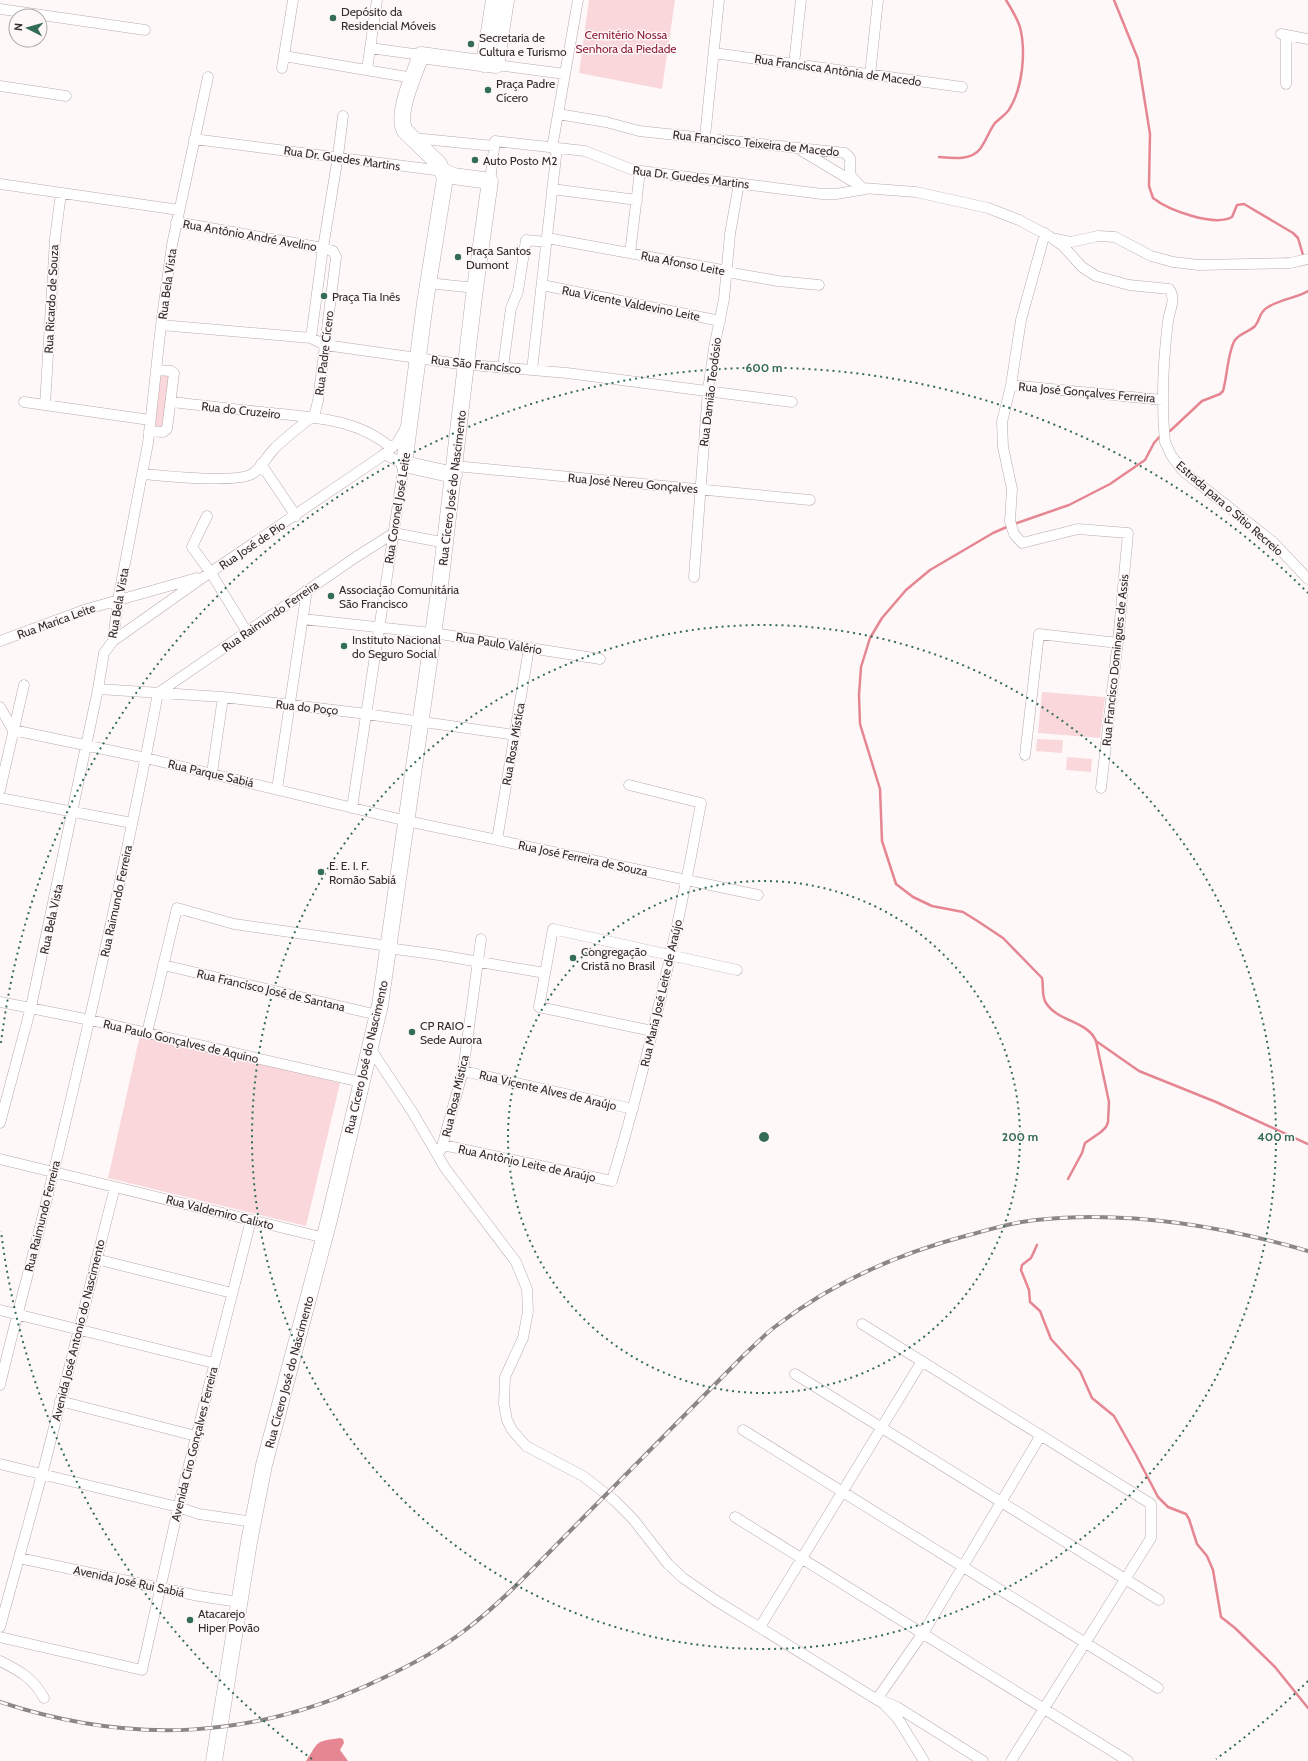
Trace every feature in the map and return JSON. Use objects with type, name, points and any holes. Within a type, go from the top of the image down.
[{"type":"main road","points":[[490,64],[494,0]]},
{"type":"main road","points":[[490,64],[506,0]]},
{"type":"main road","points":[[443,171],[436,160],[411,138],[404,128],[402,117],[405,101],[421,55],[490,64]]},
{"type":"main road","name":"Rua Dr. Guedes Martins","points":[[443,171],[453,176],[490,181]]},
{"type":"main road","name":"Rua Coronel José Leite","points":[[404,464],[428,283],[444,183],[443,171]]},
{"type":"main road","name":"Rua Cícero José do Nascimento","points":[[214,1761],[239,1602],[253,1522],[269,1446],[324,1238],[378,1015],[408,821],[434,633],[455,470],[475,288],[490,181]]},
{"type":"main road","name":"Rua José Nereu Gonçalves","points":[[404,464],[455,470]]},
{"type":"street","points":[[282,68],[293,0]]},
{"type":"street","points":[[366,70],[377,0]]},
{"type":"street","points":[[532,370],[552,189],[558,114],[578,0]]},
{"type":"street","points":[[705,137],[719,0]]},
{"type":"street","points":[[794,64],[801,0]]},
{"type":"street","points":[[870,75],[878,0]]},
{"type":"street","points":[[0,9],[145,30]]},
{"type":"street","points":[[1286,84],[1284,35],[1308,40]]},
{"type":"street","points":[[370,48],[421,55]]},
{"type":"street","name":"Rua Francisca Antônia de Macedo","points":[[714,53],[962,87]]},
{"type":"street","points":[[284,56],[413,78]]},
{"type":"street","points":[[490,64],[565,74]]},
{"type":"street","name":"Rua Bela Vista","points":[[0,1123],[31,1007],[87,746],[104,653],[113,641],[118,600],[149,431],[161,325],[176,222],[208,77]]},
{"type":"street","points":[[0,86],[66,96]]},
{"type":"street","name":"Rua Francisco Teixeira de Macedo","points":[[558,114],[606,122],[639,130],[848,155],[849,173],[862,187]]},
{"type":"street","name":"Rua Padre Cícero","points":[[311,338],[323,248],[338,156],[342,116]]},
{"type":"street","name":"Rua Dr. Guedes Martins","points":[[411,138],[555,148],[589,152],[625,168],[640,171],[828,194],[862,187]]},
{"type":"street","name":"Rua Dr. Guedes Martins","points":[[194,139],[338,156],[443,171]]},
{"type":"street","name":"Rua Cícero José do Nascimento","points":[[490,181],[495,144]]},
{"type":"street","points":[[797,148],[862,187],[912,192],[968,202],[1004,214],[1045,233],[1054,239],[1071,242],[1098,236],[1115,237],[1151,256],[1172,262],[1199,265],[1290,263],[1308,259]]},
{"type":"street","points":[[630,253],[640,171]]},
{"type":"street","name":"Rua Damião Teodósio","points":[[694,577],[708,390],[727,271],[730,229],[739,183]]},
{"type":"street","points":[[0,184],[179,210]]},
{"type":"street","points":[[552,189],[637,200]]},
{"type":"street","name":"Rua Ricardo de Souza","points":[[45,405],[55,239],[61,193]]},
{"type":"street","name":"Rua Antônio André Avelino","points":[[176,222],[323,248]]},
{"type":"street","points":[[1011,385],[1021,320],[1045,233]]},
{"type":"street","name":"Estrada para o Sítio Recreio","points":[[1054,239],[1082,267],[1096,276],[1124,284],[1168,288],[1172,292],[1173,298],[1168,320],[1163,400],[1165,442],[1175,461],[1183,471],[1273,542],[1308,579]]},
{"type":"street","name":"Rua Afonso Leite","points":[[503,367],[511,308],[518,291],[526,240],[546,240],[630,253],[778,281],[820,285]]},
{"type":"street","name":"Rua Padre Cícero","points":[[312,417],[315,413],[318,401],[336,257],[331,250],[323,248]]},
{"type":"street","points":[[428,283],[475,288]]},
{"type":"street","name":"Rua Vicente Valdevino Leite","points":[[542,285],[720,321]]},
{"type":"street","name":"Rua São Francisco","points":[[161,325],[311,338],[326,345],[418,358],[708,390],[792,402]]},
{"type":"street","points":[[149,431],[163,432],[167,430],[171,402],[174,373],[171,371],[156,370]]},
{"type":"street","name":"Rua José Gonçalves Ferreira","points":[[1011,385],[1163,400]]},
{"type":"street","name":"Rua Francisco Domingues de Assis","points":[[1011,385],[1002,422],[1002,440],[1012,489],[1011,526],[1022,543],[1078,529],[1128,533],[1118,643],[1101,788]]},
{"type":"street","name":"Rua Coronel José Leite","points":[[388,451],[403,435],[413,398]]},
{"type":"street","points":[[24,402],[150,420]]},
{"type":"street","name":"Rua do Cruzeiro","points":[[171,402],[312,417]]},
{"type":"street","points":[[142,474],[172,477],[238,477],[251,474],[274,449],[312,417]]},
{"type":"street","name":"Rua José Nereu Gonçalves","points":[[312,417],[344,423],[378,437],[388,451],[404,464]]},
{"type":"street","name":"Rua José de Pio","points":[[113,641],[388,451]]},
{"type":"street","points":[[261,464],[296,516]]},
{"type":"street","name":"Rua Coronel José Leite","points":[[352,808],[404,464]]},
{"type":"street","name":"Rua José Nereu Gonçalves","points":[[455,470],[700,489],[810,500]]},
{"type":"street","points":[[207,516],[192,547],[208,574],[247,632]]},
{"type":"street","points":[[394,533],[446,542]]},
{"type":"street","name":"Rua Raimundo Ferreira","points":[[0,1385],[54,1172],[90,1020],[116,906],[158,693],[307,590],[394,533]]},
{"type":"street","name":"Rua Marica Leite","points":[[0,641],[47,623],[118,600],[208,574]]},
{"type":"street","points":[[277,789],[307,590]]},
{"type":"street","name":"Rua Paulo Valério","points":[[303,619],[434,633],[600,659]]},
{"type":"street","points":[[1025,755],[1039,634],[1118,643]]},
{"type":"street","name":"Rua Rosa Mística","points":[[497,840],[529,648]]},
{"type":"street","points":[[0,790],[24,685]]},
{"type":"street","name":"Rua do Poço","points":[[98,689],[223,698],[289,705],[366,714],[514,735]]},
{"type":"street","points":[[212,774],[223,698]]},
{"type":"street","points":[[0,707],[13,730]]},
{"type":"street","name":"Rua Parque Sabiá","points":[[13,730],[146,758],[408,821]]},
{"type":"street","name":"Rua Maria José Leite de Araújo","points":[[612,1181],[633,1109],[671,955],[701,803],[629,785]]},
{"type":"street","points":[[0,798],[132,823]]},
{"type":"street","name":"Rua José Ferreira de Souza","points":[[408,821],[758,895]]},
{"type":"street","points":[[147,1033],[177,908],[234,924],[388,947],[545,973]]},
{"type":"street","points":[[652,1032],[539,1007],[553,929],[738,970]]},
{"type":"street","name":"Rua Rosa Mística","points":[[439,1158],[462,1071],[481,939]]},
{"type":"street","name":"Rua Francisco José de Santana","points":[[163,965],[378,1015]]},
{"type":"street","name":"Rua Paulo Gonçalves de Aquino","points":[[0,1002],[90,1020],[361,1082]]},
{"type":"street","points":[[370,1048],[413,1113],[439,1158],[516,1262],[527,1289],[528,1310],[523,1338],[505,1377],[504,1404],[507,1420],[512,1430],[526,1446],[583,1476],[614,1500],[633,1519],[668,1564],[682,1578],[760,1627],[877,1698],[894,1706],[983,1761]]},
{"type":"street","name":"Rua Vicente Alves de Araújo","points":[[462,1071],[633,1109]]},
{"type":"street","name":"Rua Antônio Leite de Araújo","points":[[443,1145],[612,1181]]},
{"type":"street","name":"Rua Valdemiro Calixto","points":[[0,1159],[324,1238]]},
{"type":"street","name":"Avenida José Antonio do Nascimento","points":[[0,1627],[42,1474],[115,1187]]},
{"type":"street","name":"Avenida Ciro Gonçalves Ferreira","points":[[0,1637],[142,1670],[178,1507],[251,1220]]},
{"type":"street","points":[[96,1259],[232,1293]]},
{"type":"street","points":[[0,1310],[214,1364]]},
{"type":"street","points":[[862,1324],[1151,1504],[1151,1538],[1011,1761]]},
{"type":"street","points":[[760,1627],[922,1361]]},
{"type":"street","points":[[795,1374],[1159,1600]]},
{"type":"street","points":[[60,1401],[196,1436]]},
{"type":"street","points":[[742,1430],[1158,1688]]},
{"type":"street","points":[[877,1698],[923,1634],[1041,1435]]},
{"type":"street","points":[[0,1464],[178,1507],[199,1514],[253,1522]]},
{"type":"street","points":[[735,1518],[1128,1761]]},
{"type":"street","name":"Avenida José Rui Sabiá","points":[[19,1558],[160,1588],[239,1602]]},
{"type":"street","points":[[0,1660],[28,1676],[44,1698]]},
{"type":"street","points":[[877,1698],[898,1719],[924,1761]]},
{"type":"green space","name":"Cemitério Nossa Senhora da Piedade","points":[[589,0],[675,0],[662,89],[579,73]]},
{"type":"green space","points":[[158,373],[170,374],[163,428],[152,426]]},
{"type":"green space","points":[[1042,692],[1105,697],[1100,738],[1038,733]]},
{"type":"green space","points":[[1037,739],[1063,740],[1062,753],[1036,751]]},
{"type":"green space","points":[[1067,757],[1092,759],[1091,772],[1066,770]]},
{"type":"green space","points":[[140,1035],[340,1083],[306,1226],[108,1178]]},
{"type":"shaded area","points":[[340,1738],[343,1739],[344,1743],[340,1750],[348,1761],[306,1761],[318,1743]]},
{"type":"waterway","points":[[939,157],[961,158],[976,153],[982,146],[995,123],[1010,108],[1014,99],[1018,89],[1022,68],[1023,47],[1020,27],[1006,0]]},
{"type":"waterway","points":[[1114,0],[1138,59],[1150,134],[1149,186],[1153,198],[1160,203],[1191,216],[1214,220],[1224,220],[1232,217],[1237,205],[1244,204],[1293,233],[1298,238],[1303,255]]},
{"type":"waterway","points":[[1170,431],[1202,401],[1220,394],[1223,391],[1229,357],[1235,340],[1255,326],[1265,309],[1273,304],[1308,291]]},
{"type":"waterway","points":[[1014,524],[1069,505],[1110,484],[1145,460],[1154,443],[1161,435]]},
{"type":"waterway","points":[[1009,526],[993,533],[930,570],[906,590],[882,618],[870,638],[861,667],[859,695],[860,724],[880,789],[882,841],[896,884],[913,897],[932,906],[963,912],[1003,938],[1042,978],[1044,997],[1046,1003],[1051,1009],[1086,1029],[1092,1034],[1096,1041],[1139,1071],[1216,1102],[1308,1144]]},
{"type":"waterway","points":[[1068,1179],[1082,1153],[1085,1143],[1101,1132],[1106,1127],[1108,1122],[1109,1102],[1096,1041]]},
{"type":"waterway","points":[[1037,1245],[1031,1258],[1022,1265],[1021,1270],[1029,1290],[1030,1302],[1040,1311],[1051,1339],[1080,1371],[1092,1398],[1114,1416],[1158,1497],[1168,1507],[1186,1514],[1197,1544],[1207,1556],[1213,1570],[1221,1617],[1235,1628],[1275,1667],[1308,1708]]},
{"type":"railway","points":[[0,1702],[49,1716],[98,1725],[146,1730],[194,1729],[242,1724],[289,1714],[336,1698],[383,1678],[445,1645],[494,1606],[536,1566],[745,1354],[772,1329],[798,1310],[844,1283],[893,1260],[943,1242],[1019,1222],[1070,1217],[1104,1217],[1174,1222],[1242,1234],[1308,1251]]},
{"type":"place","name":"Depósito da Residencial Móveis","points":[[333,18]]},
{"type":"place","name":"Secretaria de Cultura e Turismo","points":[[471,44]]},
{"type":"place","name":"Praça Padre Cícero","points":[[488,90]]},
{"type":"place","name":"Auto Posto M2","points":[[475,160]]},
{"type":"place","name":"Praça Santos Dumont","points":[[458,257]]},
{"type":"place","name":"Praça Tia Inês","points":[[324,296]]},
{"type":"place","name":"Associação Comunitária São Francisco","points":[[331,596]]},
{"type":"place","name":"Instituto Nacional do Seguro Social","points":[[344,646]]},
{"type":"place","name":"E. E. I. F. Romão Sabiá","points":[[321,872]]},
{"type":"place","name":"Congregação Cristã no Brasil","points":[[573,958]]},
{"type":"place","name":"CP RAIO - Sede Aurora","points":[[412,1032]]},
{"type":"place","name":"Atacarejo Hiper Povão","points":[[190,1620]]}]
